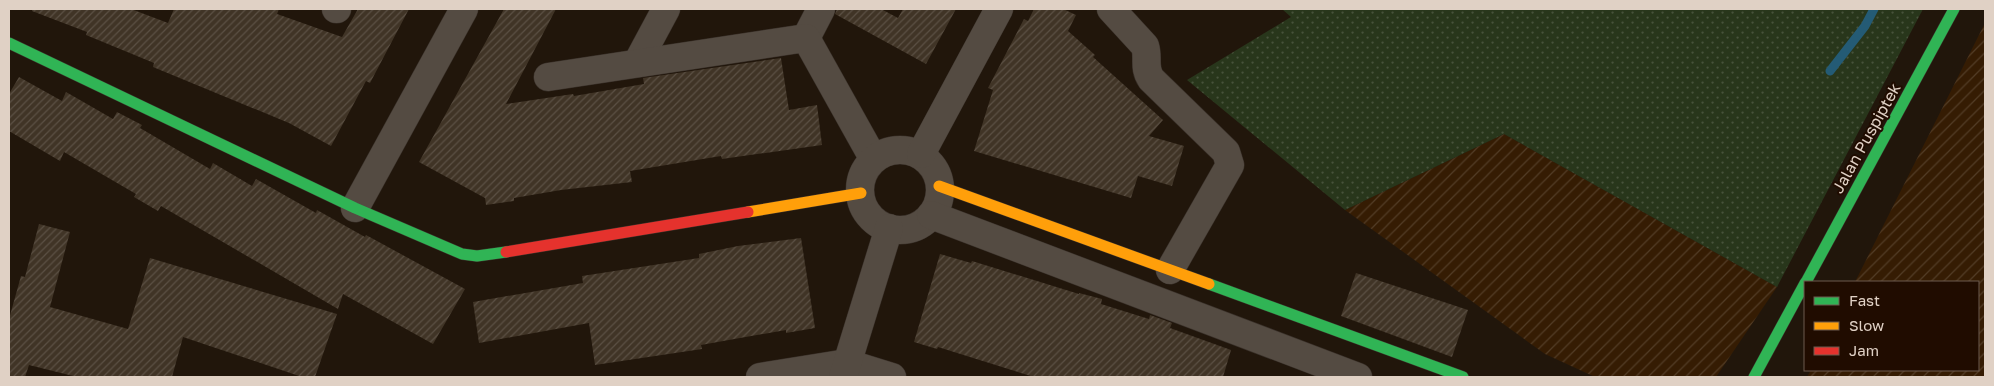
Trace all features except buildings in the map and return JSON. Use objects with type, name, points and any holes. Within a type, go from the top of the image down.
[{"type":"street","points":[[355,208],[464,9]]},
{"type":"street","points":[[637,63],[666,9]]},
{"type":"street","points":[[806,38],[821,9]]},
{"type":"street","points":[[921,154],[999,9]]},
{"type":"street","points":[[1111,9],[1145,46],[1147,53],[1146,72],[1151,80],[1226,152],[1229,159],[1230,165],[1170,270]]},
{"type":"street","name":"Jalan Puspiptek","points":[[1807,281],[1954,9]]},
{"type":"street","points":[[548,77],[806,38]]},
{"type":"street","points":[[806,38],[873,158]]},
{"type":"street","points":[[9,43],[355,208],[462,254],[477,256],[861,193]]},
{"type":"street","points":[[896,148],[921,154],[938,172],[941,198],[928,220],[904,231],[889,228],[879,225],[862,206],[860,181],[873,158],[896,148]]},
{"type":"street","points":[[940,186],[1462,377]]},
{"type":"street","points":[[931,215],[1347,373],[1346,335]]},
{"type":"street","points":[[845,370],[889,228]]},
{"type":"street","name":"Jalan Puspiptek","points":[[1754,377],[1804,287]]},
{"type":"street","points":[[760,377],[845,370],[892,377]]},
{"type":"shaded area","points":[[1985,23],[1985,377],[1807,377],[1810,371],[1979,371],[1979,281],[1856,281]]},
{"type":"shaded area","points":[[1504,134],[1777,287],[1716,377],[1595,377],[1545,354],[1345,210]]},
{"type":"green space","points":[[1282,9],[1923,9],[1777,287],[1504,134],[1345,210],[1187,80],[1291,17]]},
{"type":"waterway","points":[[1830,71],[1865,26],[1874,9]]},
{"type":"traffic: fast","points":[[1807,281],[1954,9]]},
{"type":"traffic: fast","points":[[9,43],[355,208],[462,254],[477,256],[506,252]]},
{"type":"traffic: fast","points":[[1209,284],[1463,377]]},
{"type":"traffic: fast","points":[[1754,377],[1804,285]]},
{"type":"traffic: slow","points":[[939,186],[1209,284]]},
{"type":"traffic: slow","points":[[748,212],[861,193]]},
{"type":"traffic: jam","points":[[506,252],[748,212]]}]
